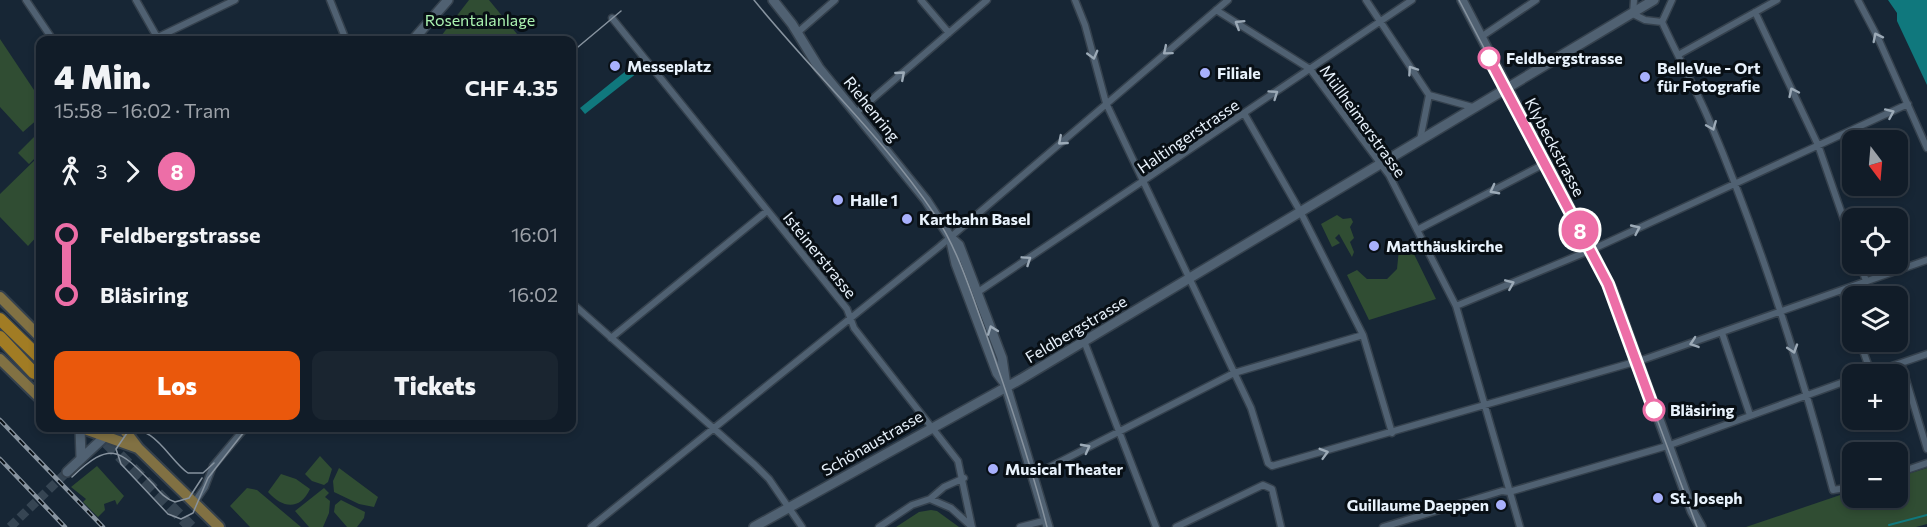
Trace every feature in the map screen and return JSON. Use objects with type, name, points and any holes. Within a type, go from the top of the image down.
[{"type":"highway","points":[[0,319],[36,354]]},
{"type":"highway","points":[[0,337],[30,369],[13,359],[0,346]]},
{"type":"main road","points":[[416,36],[448,0]]},
{"type":"main road","name":"Riehenring","points":[[773,0],[819,68],[926,200],[950,237],[959,245],[1002,358],[1006,386],[1048,523]]},
{"type":"main road","name":"Klybeckstrasse","points":[[1462,0],[1612,289],[1692,511],[1701,527]]},
{"type":"main road","name":"Feldbergstrasse","points":[[1006,386],[1654,0]]},
{"type":"main road","name":"Riehenring","points":[[950,237],[956,264],[997,373],[1006,386]]},
{"type":"main road","points":[[0,297],[36,334]]},
{"type":"main road","points":[[0,359],[36,394]]},
{"type":"main road","name":"Schönaustrasse","points":[[754,527],[1006,386]]},
{"type":"main road","points":[[81,432],[81,458]]},
{"type":"main road","points":[[91,432],[138,448]]},
{"type":"main road","points":[[67,472],[109,432]]},
{"type":"main road","points":[[126,432],[138,448],[219,527]]},
{"type":"main road","name":"Klybeckstrasse","points":[[1692,511],[1693,527]]},
{"type":"street","points":[[26,0],[50,36]]},
{"type":"street","points":[[136,0],[153,36]]},
{"type":"street","points":[[160,36],[234,0]]},
{"type":"street","points":[[330,0],[344,36]]},
{"type":"street","points":[[797,33],[835,0]]},
{"type":"street","points":[[921,0],[949,33]]},
{"type":"street","points":[[856,113],[987,0]]},
{"type":"street","points":[[1075,0],[1085,25],[1106,103],[1251,408],[1268,463],[1280,466],[1639,361],[1842,290]]},
{"type":"street","points":[[595,526],[950,237],[1228,0]]},
{"type":"street","points":[[1366,0],[1429,95],[1476,108]]},
{"type":"street","name":"Haltingerstrasse","points":[[978,292],[1245,115],[1412,0]]},
{"type":"street","points":[[1481,37],[1536,0]]},
{"type":"street","points":[[1634,0],[1633,14],[1646,20],[1662,22]]},
{"type":"street","points":[[1662,22],[1672,0]]},
{"type":"street","points":[[1678,55],[1777,0]]},
{"type":"street","points":[[1858,0],[1927,148]]},
{"type":"street","name":"Müllheimerstrasse","points":[[1216,10],[1310,69],[1380,164],[1456,306],[1520,527]]},
{"type":"street","points":[[1755,12],[1818,145],[1842,214]]},
{"type":"street","name":"Isteinerstrasse","points":[[612,18],[847,309],[854,328],[933,426],[958,461],[964,478],[972,527]]},
{"type":"street","points":[[1662,22],[1708,118],[1735,183],[1808,395],[1833,490],[1842,489]]},
{"type":"street","points":[[1420,141],[1429,95]]},
{"type":"street","points":[[1456,306],[1592,249],[1908,104]]},
{"type":"street","points":[[1245,115],[1300,211],[1363,335],[1392,433]]},
{"type":"street","points":[[1417,230],[1546,162]]},
{"type":"street","points":[[611,338],[767,212]]},
{"type":"street","points":[[1853,286],[1927,260]]},
{"type":"street","points":[[1864,274],[1866,281]]},
{"type":"street","points":[[576,307],[769,479],[802,527]]},
{"type":"street","points":[[1722,333],[1750,416]]},
{"type":"street","points":[[1034,475],[1234,373],[1363,335]]},
{"type":"street","points":[[1084,341],[1156,527]]},
{"type":"street","points":[[1898,364],[1927,354]]},
{"type":"street","points":[[1901,363],[1927,449]]},
{"type":"street","points":[[1383,527],[1502,490],[1509,492],[1669,445],[1842,383]]},
{"type":"street","points":[[194,503],[205,487],[213,466],[242,432]]},
{"type":"street","points":[[1908,470],[1927,463]]},
{"type":"street","points":[[879,527],[912,505],[930,499],[944,487],[964,478]]},
{"type":"street","points":[[1176,527],[1263,485],[1272,489],[1281,527]]},
{"type":"street","points":[[930,499],[951,508],[972,527]]},
{"type":"street","points":[[1020,527],[1048,523]]},
{"type":"green space","name":"Rosentalanlage","points":[[469,0],[489,0],[519,36],[441,36]]},
{"type":"green space","points":[[0,39],[36,93],[36,121],[23,132],[0,107]]},
{"type":"green space","points":[[36,135],[36,157],[29,164],[18,153]]},
{"type":"green space","points":[[36,159],[36,237],[28,246],[0,217],[0,194]]},
{"type":"green space","points":[[1337,215],[1343,219],[1351,218],[1353,222],[1350,227],[1354,238],[1350,242],[1354,252],[1352,257],[1339,234],[1335,238],[1340,243],[1332,247],[1321,224]]},
{"type":"green space","points":[[1406,245],[1408,249],[1411,248],[1436,299],[1369,320],[1347,275],[1357,270],[1367,279],[1387,279],[1397,269],[1399,249]]},
{"type":"green space","points":[[320,456],[332,469],[328,482],[324,485],[312,481],[305,474]]},
{"type":"green space","points":[[97,466],[124,496],[117,505],[115,500],[104,504],[105,510],[98,517],[83,502],[86,499],[71,487]]},
{"type":"green space","points":[[339,468],[378,497],[374,507],[359,504],[334,492],[333,481]]},
{"type":"green space","points":[[1927,468],[1927,524],[1916,527],[1746,527],[1842,494],[1842,508],[1908,508],[1908,474]]},
{"type":"green space","points":[[281,474],[296,479],[310,489],[301,501],[296,504],[285,504],[268,492]]},
{"type":"green space","points":[[247,488],[257,490],[301,527],[250,527],[230,506]]},
{"type":"green space","points":[[324,488],[329,493],[325,497],[330,501],[329,513],[323,527],[309,527],[295,511]]},
{"type":"green space","points":[[341,500],[365,512],[364,518],[357,527],[347,527],[334,512],[335,505]]},
{"type":"green space","points":[[937,511],[959,527],[896,527],[919,512]]},
{"type":"shaded area","points":[[1888,0],[1927,0],[1927,85],[1897,21],[1897,13]]},
{"type":"shaded area","points":[[632,66],[637,73],[585,114],[580,108]]},
{"type":"waterway","points":[[1889,525],[1927,515]]},
{"type":"tunnel","points":[[96,432],[191,527]]},
{"type":"tunnel","points":[[10,527],[67,472]]},
{"type":"tram line","points":[[754,0],[893,159],[915,186],[943,228],[963,270],[993,352],[1026,452],[1047,527]]},
{"type":"tram line","points":[[1459,0],[1607,284],[1697,527]]},
{"type":"tram line","points":[[576,49],[621,11]]},
{"type":"tram line","name":"8","points":[[1489,58],[1608,284],[1654,410]]},
{"type":"tram line","points":[[132,432],[127,433],[116,449],[121,464],[168,514],[181,519],[193,513],[208,478],[244,432]]},
{"type":"tram line","points":[[140,432],[153,437],[188,473],[203,473],[214,463]]},
{"type":"tram line","points":[[72,477],[96,458],[114,454],[131,463],[162,494],[175,502],[189,498],[202,478]]},
{"type":"railway","points":[[0,420],[103,527]]},
{"type":"railway","points":[[0,459],[65,527]]},
{"type":"place","name":"Feldbergstrasse","points":[[1489,58]]},
{"type":"place","name":"Messeplatz","points":[[615,66]]},
{"type":"place","name":"Filiale","points":[[1205,73]]},
{"type":"place","name":"BelleVue - Ort für Fotografie","points":[[1645,77]]},
{"type":"place","name":"Halle 1","points":[[838,200]]},
{"type":"place","name":"Kartbahn Basel","points":[[907,219]]},
{"type":"place","name":"Matthäuskirche","points":[[1374,246]]},
{"type":"place","name":"Bläsiring","points":[[1654,410]]},
{"type":"place","name":"Musical Theater","points":[[993,469]]},
{"type":"place","name":"St. Joseph","points":[[1658,498]]},
{"type":"place","name":"Guillaume Daeppen","points":[[1501,505]]}]
